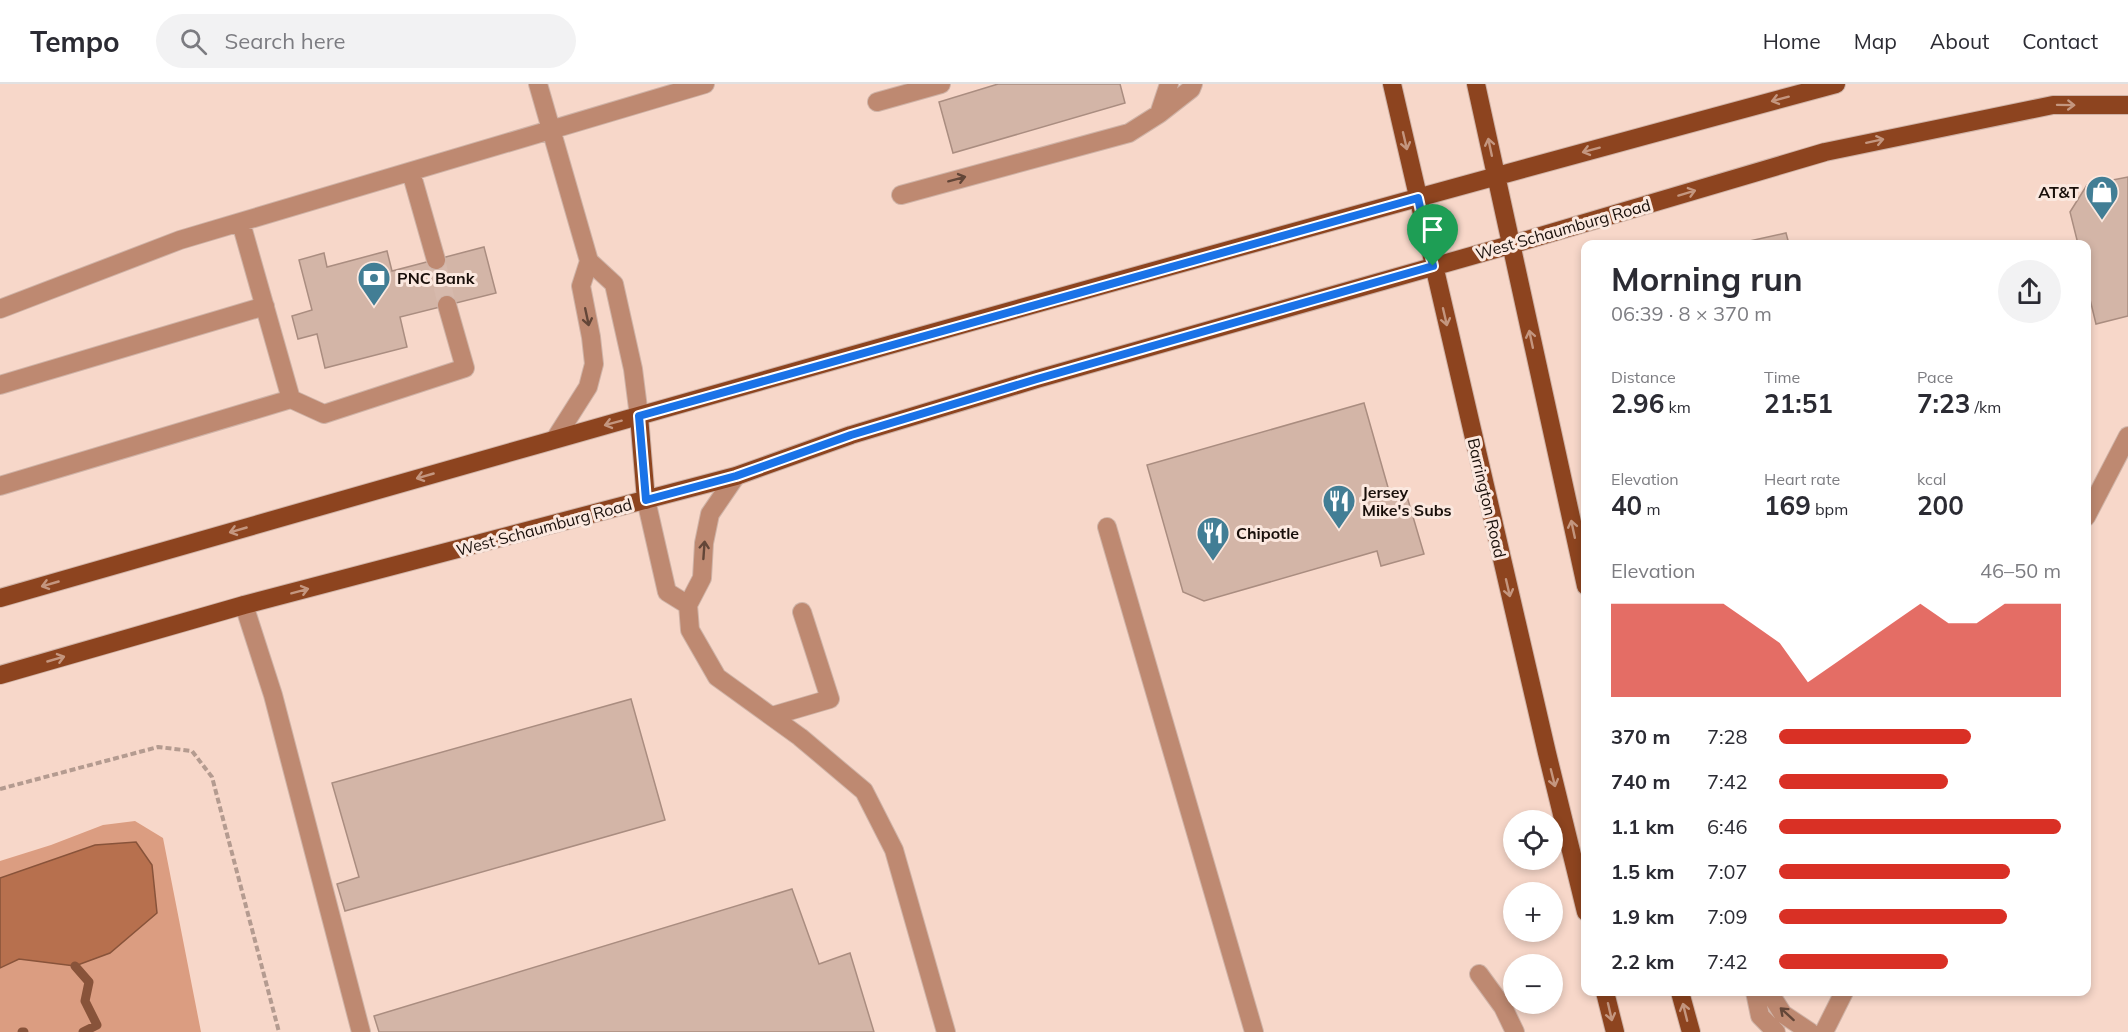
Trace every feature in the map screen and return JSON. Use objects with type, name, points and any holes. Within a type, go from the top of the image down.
[{"type":"main road","name":"Barrington Road","points":[[1392,84],[1581,891]]},
{"type":"main road","points":[[1476,84],[1581,564]]},
{"type":"main road","points":[[0,598],[555,439],[1496,175],[1836,84]]},
{"type":"main road","name":"West Schaumburg Road","points":[[0,675],[244,605],[736,476],[851,435],[1048,376],[1510,245],[1825,152],[2053,105],[2128,105]]},
{"type":"main road","points":[[639,416],[646,500]]},
{"type":"main road","points":[[1606,996],[1615,1032]]},
{"type":"main road","points":[[1681,996],[1690,1032]]},
{"type":"lane","points":[[538,84],[589,261],[614,284],[633,369],[639,416]]},
{"type":"lane","points":[[0,309],[180,240],[705,84]]},
{"type":"lane","points":[[877,102],[941,84]]},
{"type":"lane","points":[[1159,114],[1169,84]]},
{"type":"lane","points":[[901,195],[1129,133],[1159,114],[1191,89],[1193,84]]},
{"type":"lane","points":[[411,172],[436,260]]},
{"type":"lane","points":[[241,223],[291,399]]},
{"type":"lane","points":[[555,439],[588,387],[594,364],[581,286],[589,261]]},
{"type":"lane","points":[[0,486],[291,399],[324,414],[465,368],[447,305]]},
{"type":"lane","points":[[0,385],[265,306]]},
{"type":"lane","points":[[2091,507],[2128,436]]},
{"type":"lane","points":[[736,476],[710,514],[704,543],[702,578],[688,605],[690,630],[717,676],[800,737],[864,791],[894,850],[946,1032]]},
{"type":"lane","points":[[646,500],[667,591],[688,605]]},
{"type":"lane","points":[[1107,527],[1254,1032]]},
{"type":"lane","points":[[244,605],[273,695],[361,1032]]},
{"type":"lane","points":[[772,716],[830,699],[802,612]]},
{"type":"lane","points":[[1479,974],[1503,1007],[1515,1032]]},
{"type":"lane","points":[[1756,996],[1760,1016],[1776,1032]]},
{"type":"lane","points":[[1772,996],[1783,1014],[1810,1032]]},
{"type":"lane","points":[[1824,1032],[1842,996]]},
{"type":"path","points":[[0,789],[158,747],[192,751],[212,777],[279,1032]]},
{"type":"shaded area","points":[[135,821],[163,838],[201,1032],[0,1032],[0,861],[103,825]]},
{"type":"shaded area","points":[[136,842],[152,865],[157,913],[110,953],[75,966],[19,959],[0,968],[0,878],[95,845]]},
{"type":"building","points":[[998,84],[1120,84],[1125,103],[953,153],[939,102]]},
{"type":"building","points":[[2128,177],[2128,316],[2096,324],[2091,304],[2091,240],[2077,240],[2070,212],[2087,185]]},
{"type":"building","points":[[1786,233],[1788,240],[1754,240]]},
{"type":"building","name":"PNC Bank","points":[[484,247],[496,293],[400,317],[407,347],[325,368],[317,334],[298,339],[292,316],[312,310],[299,260],[324,253],[327,267],[387,251],[392,271]]},
{"type":"building","points":[[1364,403],[1391,498],[1406,493],[1424,554],[1381,566],[1377,551],[1204,601],[1183,592],[1147,465]]},
{"type":"building","points":[[631,699],[665,820],[345,911],[337,884],[359,877],[332,783]]},
{"type":"building","points":[[792,889],[819,964],[850,953],[874,1032],[379,1032],[374,1016]]},
{"type":"waterway","points":[[75,966],[89,982],[85,1001],[97,1025],[83,1032]]},
{"type":"tunnel","points":[[436,260],[447,305]]},
{"type":"place","name":"AT&T","points":[[2102,221]]},
{"type":"place","name":"PNC Bank","points":[[374,307]]},
{"type":"place","name":"Jersey Mike's Subs","points":[[1339,530]]},
{"type":"place","name":"Chipotle","points":[[1213,562]]},
{"type":"route","points":[[1418,198],[1433,266],[1037,379],[851,435],[736,476],[646,500],[639,416],[1418,198]]}]
